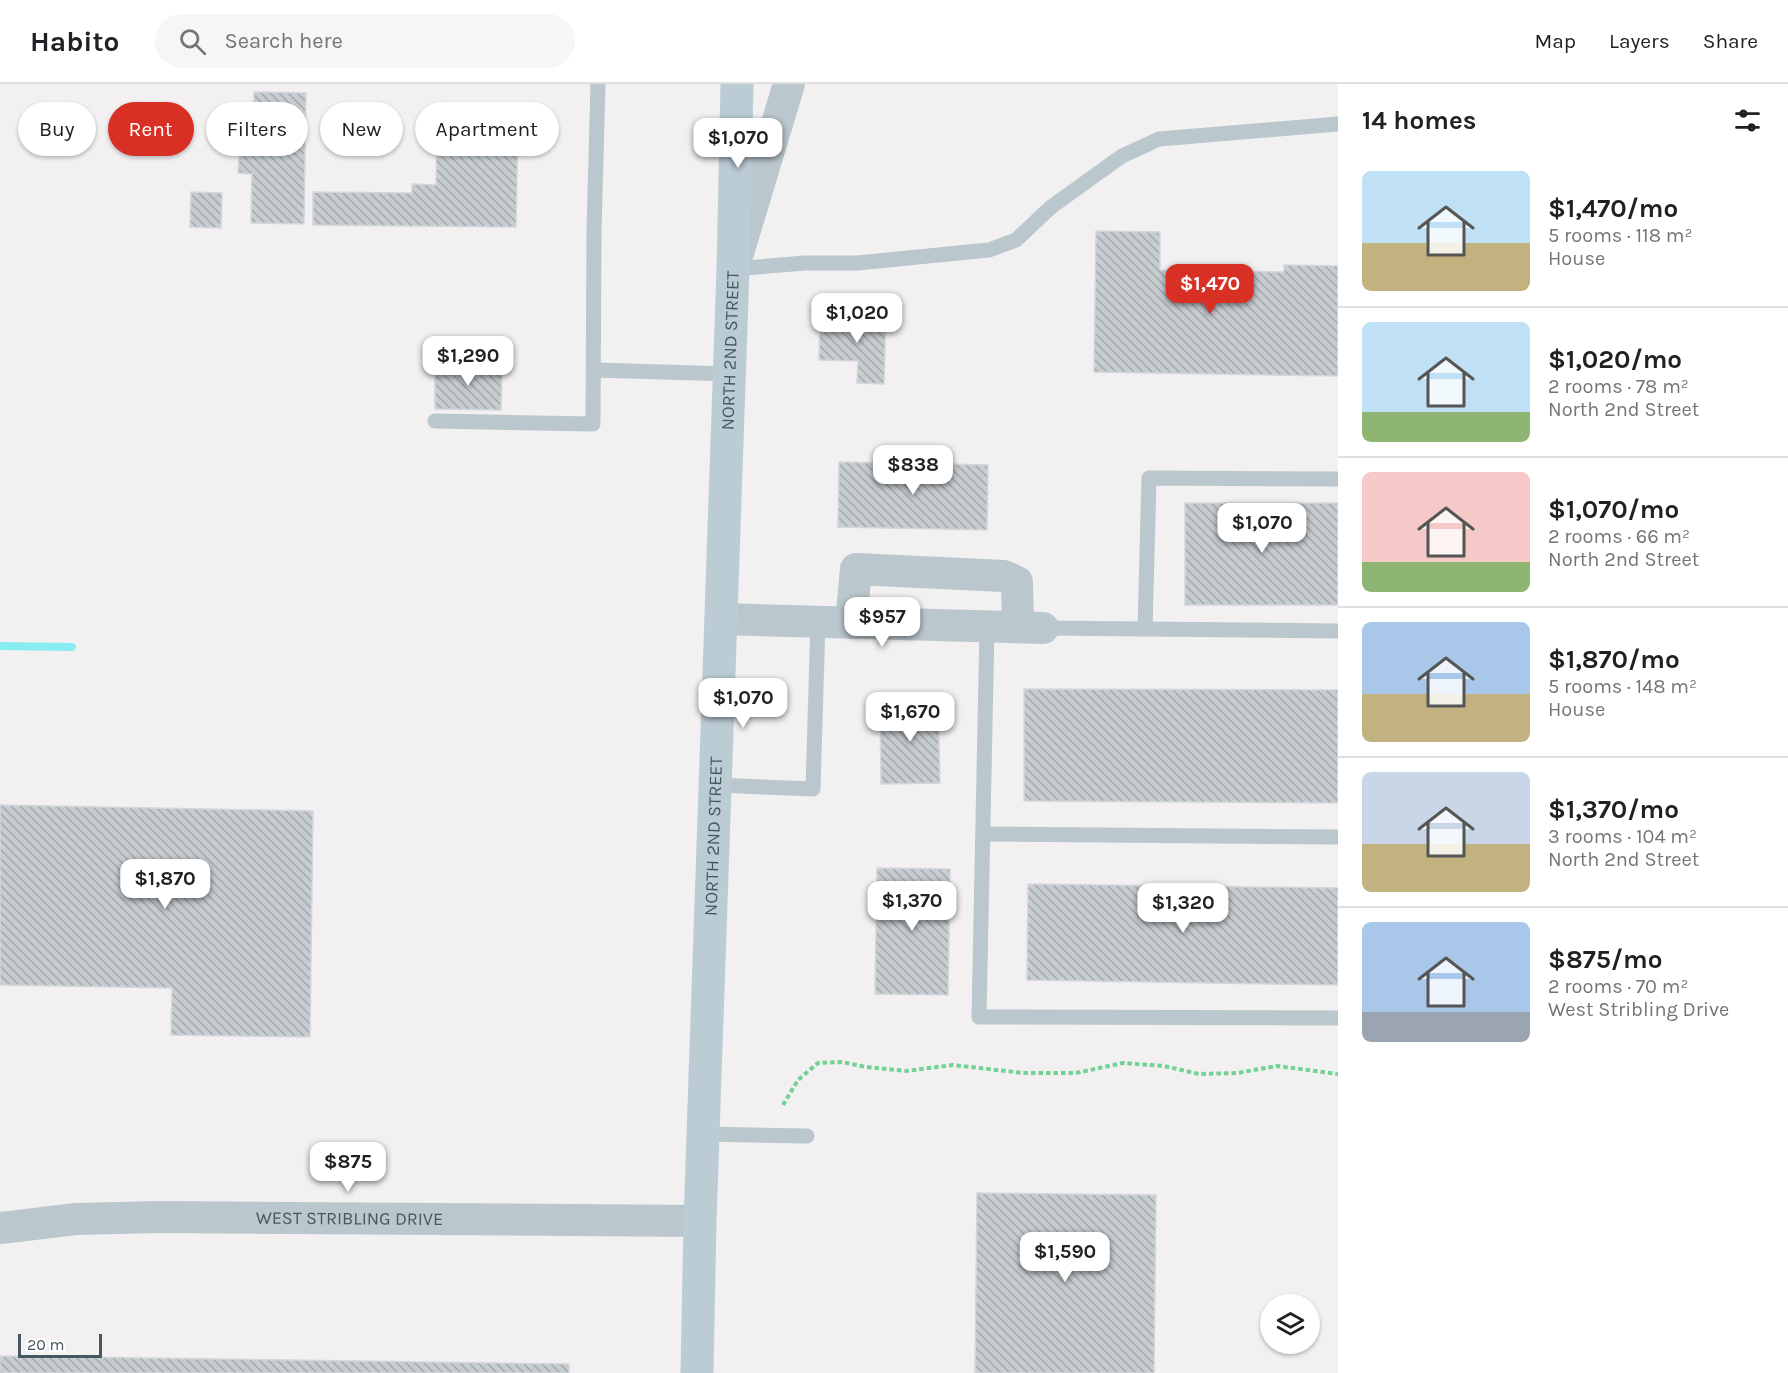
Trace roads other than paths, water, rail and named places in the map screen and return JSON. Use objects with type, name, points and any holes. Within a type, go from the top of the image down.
[{"type":"main road","name":"NORTH 2ND STREET","points":[[697,1373],[700,1221],[734,269],[737,84]]},
{"type":"street","points":[[734,269],[789,84]]},
{"type":"street","points":[[722,619],[818,621],[851,623],[1031,628],[1017,582],[1004,576],[856,570],[851,623]]},
{"type":"street","name":"WEST STRIBLING DRIVE","points":[[0,1228],[76,1219],[160,1217],[700,1221]]},
{"type":"lane","points":[[435,421],[593,424],[594,231],[598,84]]},
{"type":"lane","points":[[734,269],[805,262],[856,262],[988,250],[1016,240],[1051,207],[1122,156],[1159,139],[1338,124]]},
{"type":"lane","points":[[594,370],[730,374]]},
{"type":"lane","points":[[1145,629],[1149,478],[1338,479]]},
{"type":"lane","points":[[716,785],[813,789],[818,621]]},
{"type":"lane","points":[[987,627],[979,1017],[1338,1018]]},
{"type":"lane","points":[[1031,628],[1338,631]]},
{"type":"lane","points":[[983,834],[1338,837]]},
{"type":"lane","points":[[703,1134],[807,1136]]},
{"type":"waterway","points":[[0,646],[72,647]]}]
